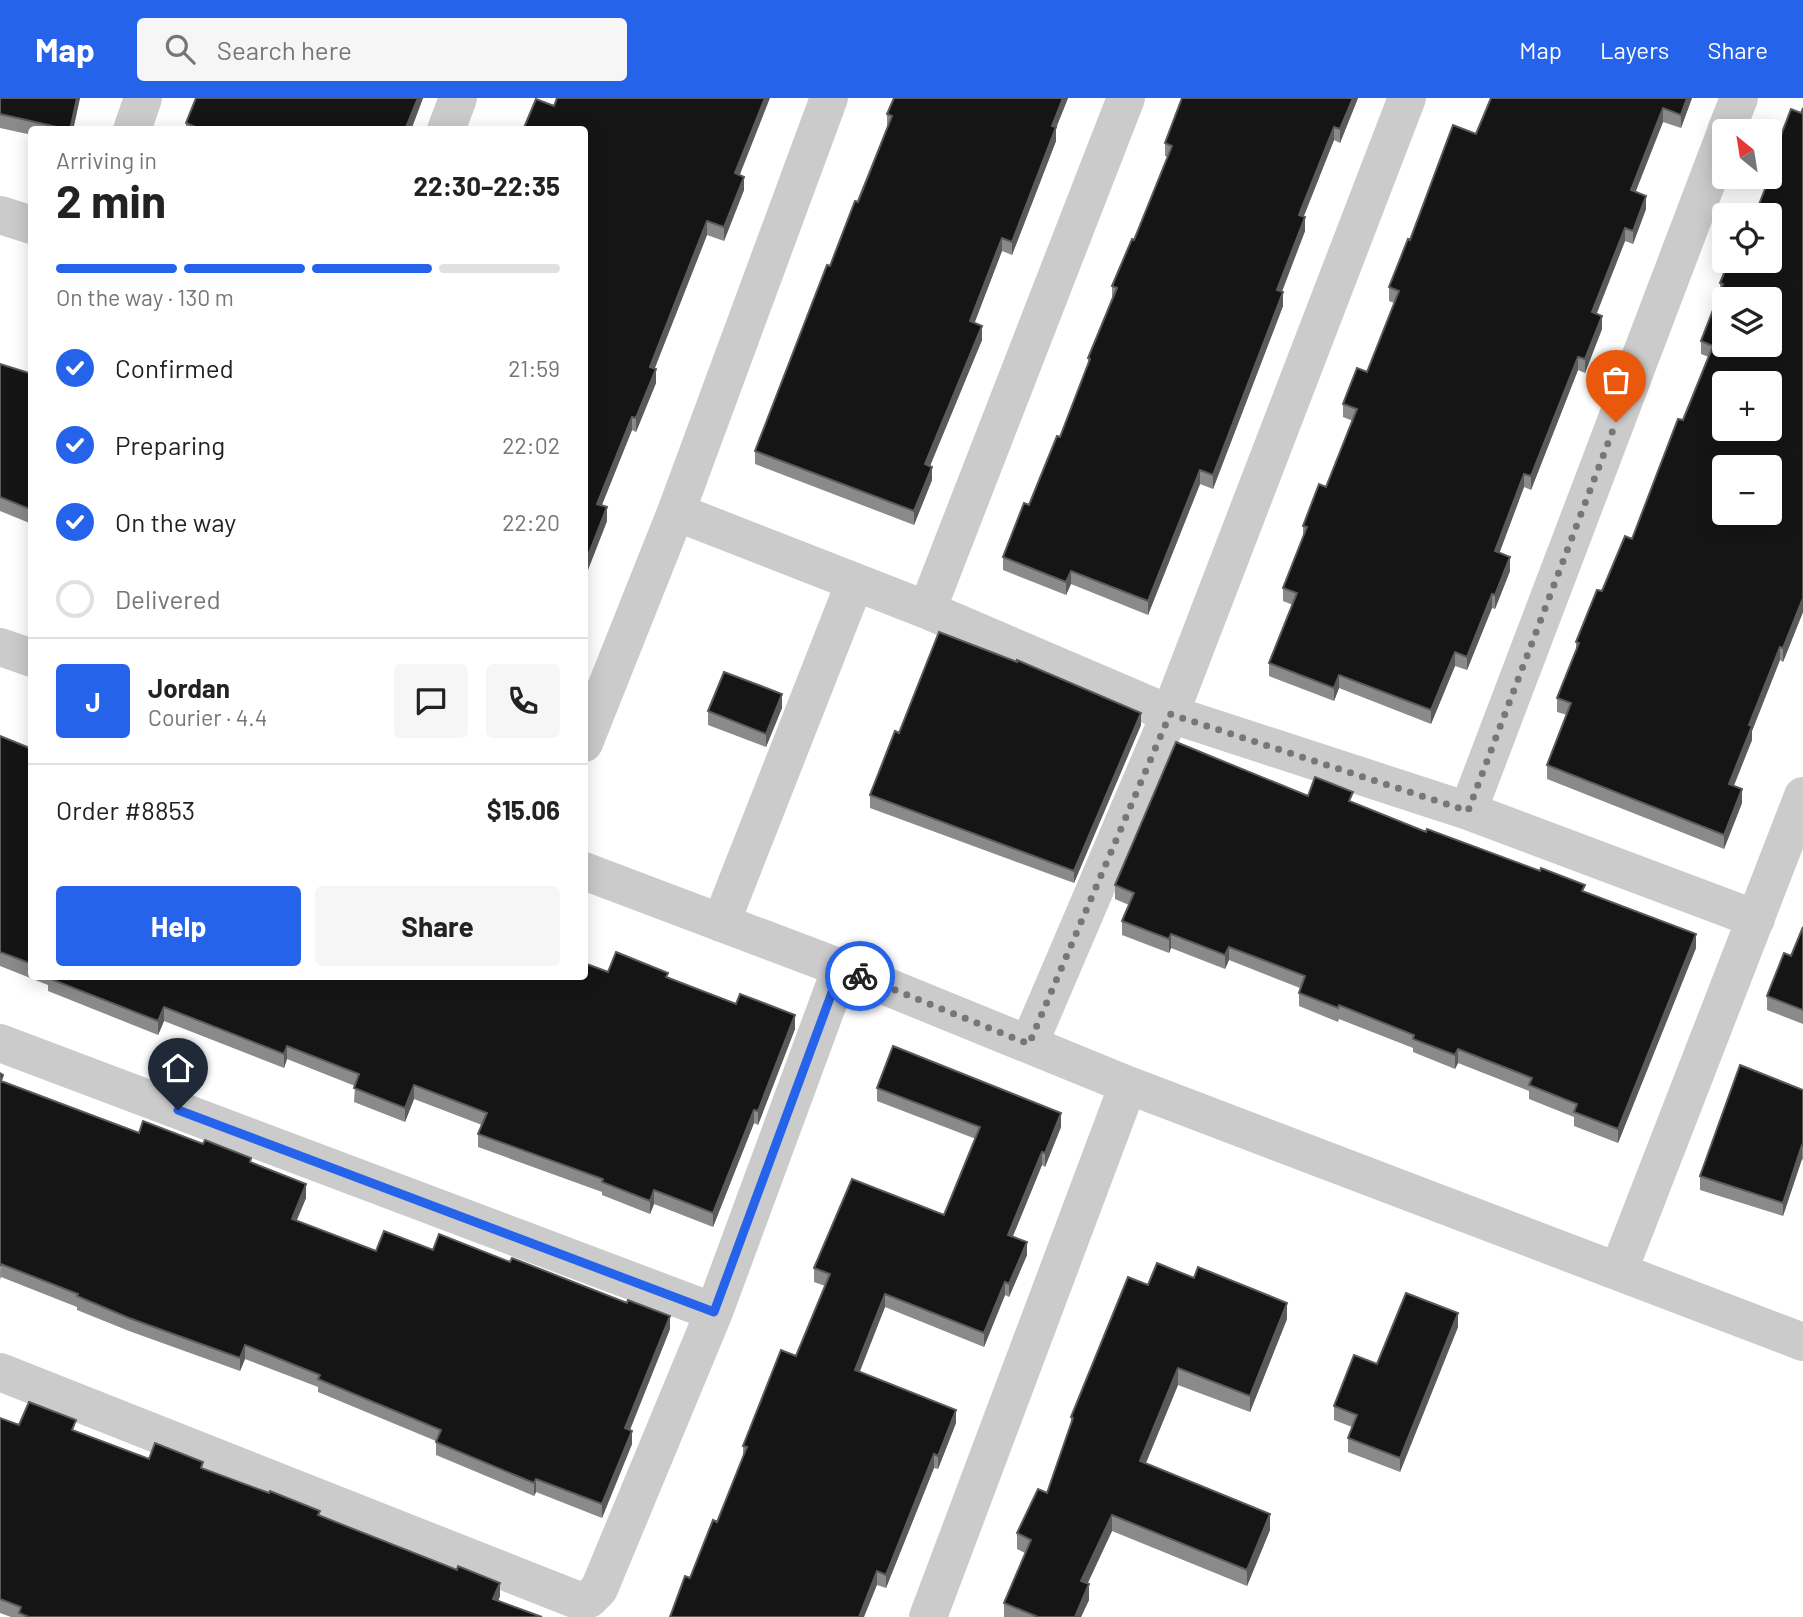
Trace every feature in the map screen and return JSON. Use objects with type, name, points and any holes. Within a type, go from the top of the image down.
[{"type":"street","points":[[133,126],[143,98]]},
{"type":"street","points":[[448,126],[458,98]]},
{"type":"street","points":[[588,733],[676,512],[829,98]]},
{"type":"street","points":[[927,610],[1126,98]]},
{"type":"street","points":[[1029,1044],[1170,714],[1407,98]]},
{"type":"street","points":[[1731,119],[1739,98]]},
{"type":"street","points":[[1468,811],[1712,169]]},
{"type":"street","points":[[0,215],[28,224]]},
{"type":"street","points":[[676,512],[927,610],[1170,714],[1468,811],[1756,919]]},
{"type":"street","points":[[721,923],[855,582]]},
{"type":"street","points":[[0,647],[28,657]]},
{"type":"street","points":[[1619,1270],[1803,796]]},
{"type":"street","points":[[588,873],[841,968],[1128,1085],[1803,1342]]},
{"type":"street","points":[[0,1372],[577,1600],[594,1596],[714,1312],[841,968]]},
{"type":"street","points":[[0,1043],[714,1312]]},
{"type":"street","points":[[928,1617],[1128,1085]]},
{"type":"building","points":[[0,98],[77,98],[71,126],[52,126],[0,114]]},
{"type":"building","points":[[196,98],[418,98],[407,126],[193,126],[186,123]]},
{"type":"building","points":[[557,98],[765,98],[735,173],[744,177],[724,227],[707,221],[650,367],[656,369],[636,418],[632,417],[597,504],[607,507],[588,556],[588,126],[525,126],[536,99],[554,106]]},
{"type":"building","points":[[894,98],[1063,98],[1052,126],[1056,127],[1012,242],[1002,238],[970,321],[982,326],[925,464],[932,467],[914,511],[755,451],[827,265],[830,266],[855,201],[858,202],[892,116],[887,114]]},
{"type":"building","points":[[1182,98],[1353,98],[1340,129],[1334,127],[1299,215],[1305,217],[1277,290],[1283,292],[1213,475],[1200,470],[1148,601],[1071,571],[1066,582],[1003,557],[1024,503],[1029,505],[1057,436],[1060,437],[1117,288],[1112,286],[1132,239],[1134,240],[1172,146],[1165,143]]},
{"type":"building","points":[[1491,98],[1687,98],[1681,115],[1663,108],[1631,190],[1646,196],[1633,231],[1625,228],[1592,312],[1602,316],[1585,359],[1578,357],[1531,476],[1524,474],[1495,551],[1510,557],[1467,657],[1455,652],[1431,710],[1339,675],[1334,688],[1269,663],[1297,593],[1283,588],[1307,527],[1303,526],[1319,484],[1326,487],[1357,409],[1343,404],[1357,368],[1367,372],[1399,291],[1389,287],[1408,239],[1410,240],[1453,125],[1476,134]]},
{"type":"building","points":[[1803,108],[1803,598],[1783,648],[1780,647],[1729,784],[1742,789],[1724,835],[1547,765],[1571,703],[1557,698],[1579,643],[1576,642],[1597,590],[1602,591],[1625,536],[1632,539],[1678,419],[1683,420],[1712,348],[1712,357],[1782,357],[1782,287],[1722,287],[1723,284],[1720,283],[1724,273],[1782,273],[1782,203],[1760,203],[1765,189],[1782,189],[1782,133],[1791,109],[1801,113]]},
{"type":"building","points":[[1712,312],[1712,346],[1701,341]]},
{"type":"building","points":[[0,364],[28,373],[28,508],[0,497]]},
{"type":"building","points":[[939,632],[1017,660],[1141,713],[1074,871],[870,795],[895,731],[899,733]]},
{"type":"building","points":[[724,672],[782,694],[766,734],[708,711]]},
{"type":"building","points":[[0,736],[28,747],[28,962],[0,952]]},
{"type":"building","points":[[1176,742],[1308,796],[1315,777],[1353,792],[1349,801],[1426,832],[1427,829],[1540,871],[1541,868],[1585,885],[1582,891],[1696,934],[1618,1129],[1574,1112],[1577,1104],[1529,1085],[1532,1078],[1458,1049],[1455,1055],[1413,1039],[1414,1035],[1339,1005],[1338,1008],[1299,993],[1305,976],[1229,947],[1225,955],[1171,934],[1169,939],[1122,921],[1134,893],[1115,885]]},
{"type":"building","points":[[1803,927],[1803,1010],[1767,996],[1784,953],[1791,956]]},
{"type":"building","points":[[616,952],[668,973],[666,977],[736,1004],[740,994],[795,1015],[758,1111],[754,1110],[713,1213],[654,1190],[650,1201],[602,1182],[603,1179],[478,1134],[487,1113],[414,1085],[405,1108],[354,1088],[359,1074],[287,1046],[284,1054],[164,1007],[158,1021],[53,980],[588,980],[588,964],[608,972]]},
{"type":"building","points":[[893,1046],[1061,1113],[1008,1235],[1027,1242],[1009,1284],[1005,1282],[984,1333],[885,1294],[855,1370],[956,1410],[938,1456],[934,1454],[886,1575],[877,1571],[859,1617],[670,1617],[685,1576],[690,1578],[713,1520],[717,1522],[747,1447],[743,1446],[781,1350],[796,1356],[830,1274],[814,1268],[852,1179],[944,1215],[980,1127],[877,1088]]},
{"type":"building","points":[[1740,1065],[1803,1090],[1803,1146],[1783,1203],[1700,1176]]},
{"type":"building","points":[[0,1073],[3,1075],[1,1081],[139,1133],[143,1121],[203,1144],[205,1140],[251,1158],[250,1162],[306,1184],[292,1219],[376,1251],[384,1231],[433,1250],[439,1234],[510,1262],[512,1258],[627,1303],[628,1300],[670,1316],[625,1428],[632,1431],[602,1504],[536,1479],[534,1483],[436,1442],[441,1430],[318,1379],[320,1375],[245,1345],[240,1358],[129,1318],[77,1296],[78,1294],[1,1264],[0,1266]]},
{"type":"building","points":[[1157,1263],[1194,1278],[1198,1267],[1287,1303],[1250,1396],[1178,1368],[1140,1461],[1270,1514],[1247,1570],[1112,1515],[1081,1581],[1089,1584],[1075,1617],[1038,1617],[1004,1603],[1031,1540],[1017,1533],[1038,1489],[1047,1493],[1073,1418],[1071,1417],[1128,1277],[1148,1285]]},
{"type":"building","points":[[1406,1293],[1458,1313],[1400,1458],[1348,1438],[1357,1415],[1334,1406],[1354,1355],[1377,1364]]},
{"type":"building","points":[[29,1402],[76,1420],[72,1430],[149,1459],[155,1443],[203,1462],[201,1468],[269,1493],[270,1491],[320,1511],[318,1515],[457,1570],[458,1566],[500,1583],[493,1599],[542,1617],[29,1617],[19,1613],[21,1607],[0,1599],[0,1418],[19,1425]]},
{"type":"way so far","points":[[860,976],[1029,1044],[1170,714],[1468,811],[1616,422]]},
{"type":"route","points":[[178,1110],[714,1312],[841,968],[860,976]]}]
